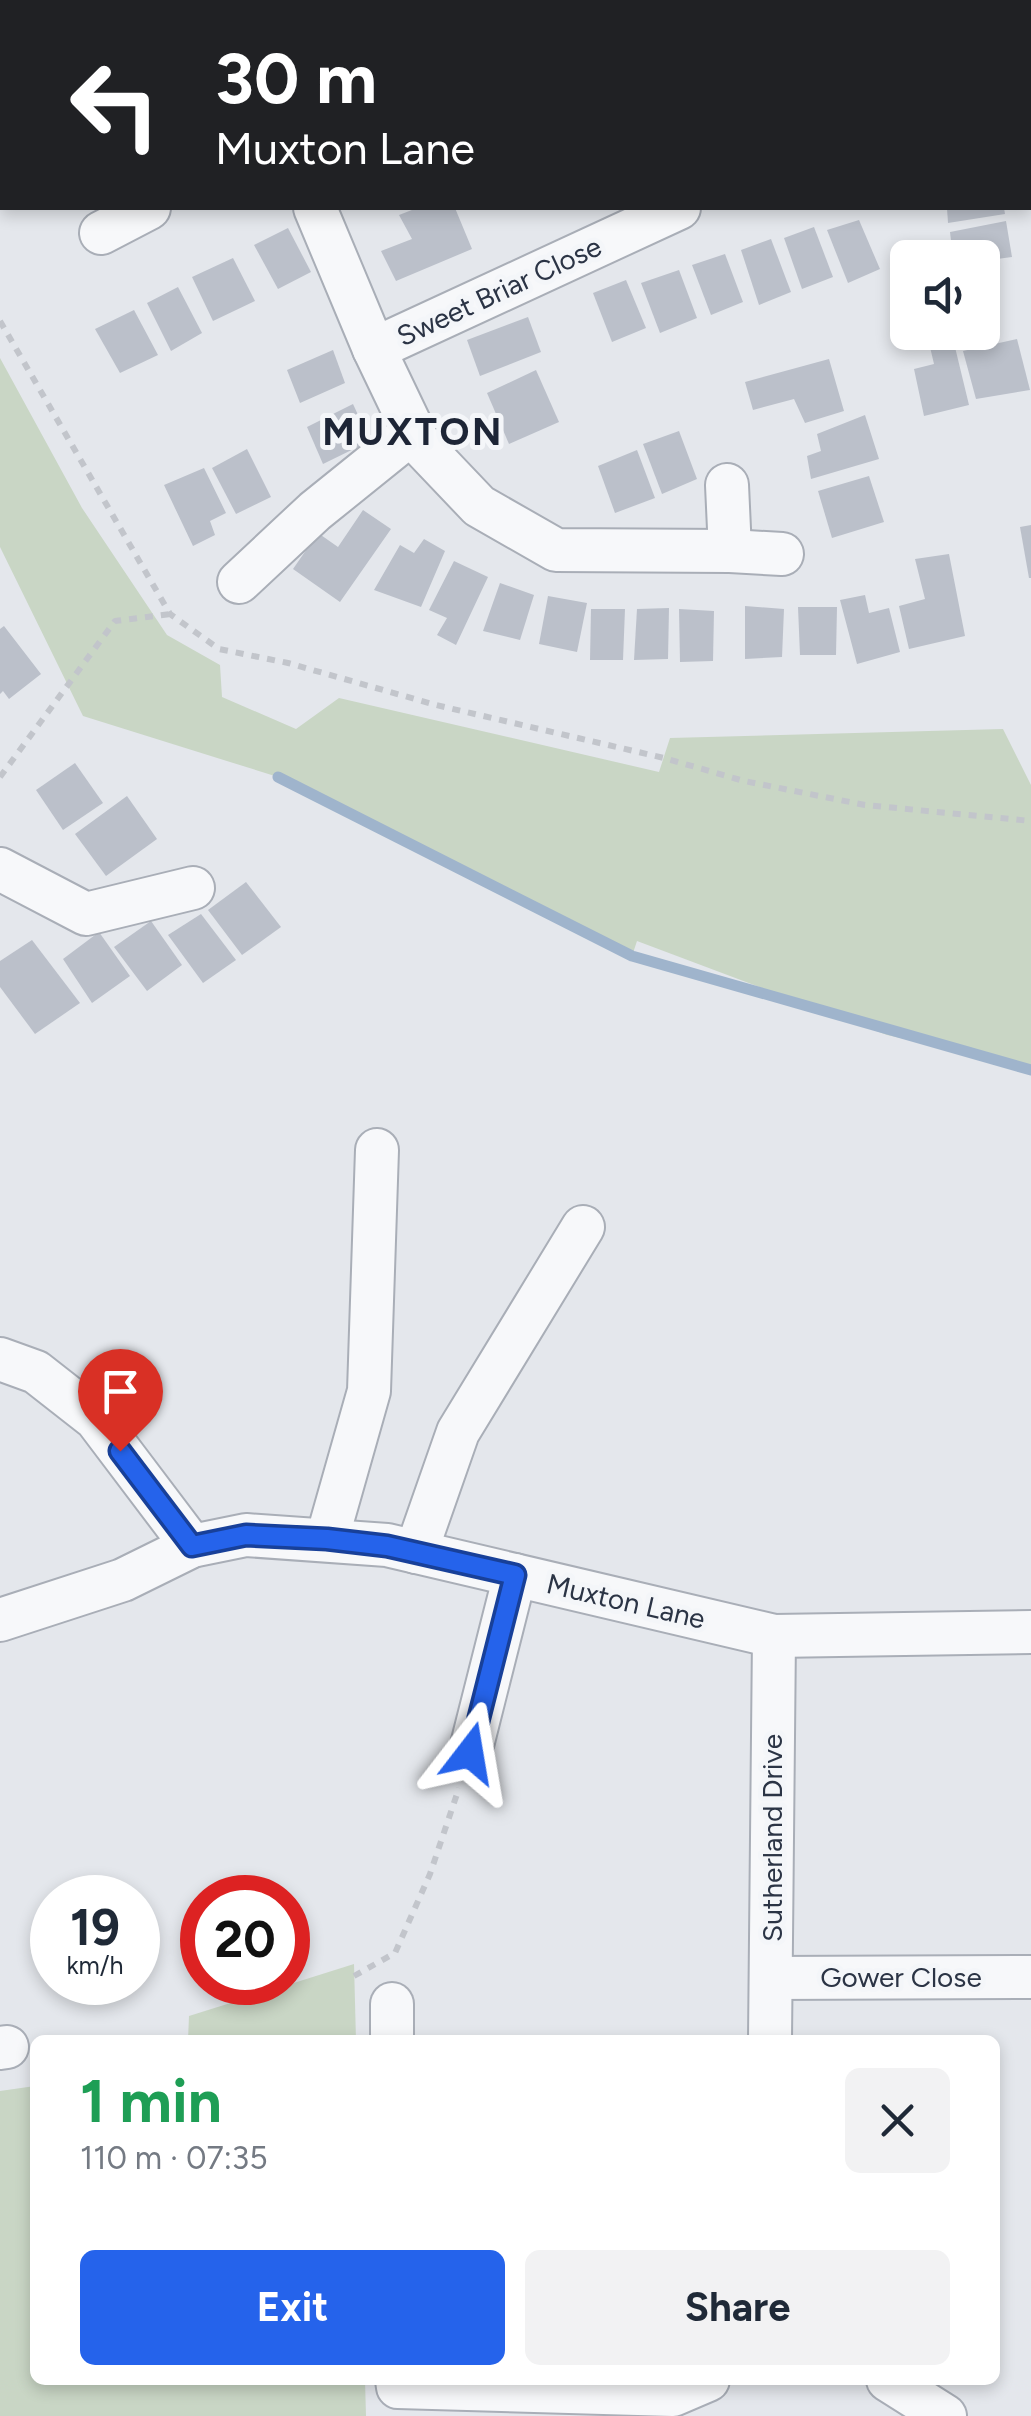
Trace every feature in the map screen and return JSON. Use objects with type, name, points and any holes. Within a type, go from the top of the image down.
[{"type":"street","points":[[101,234],[145,210]]},
{"type":"street","points":[[316,210],[418,443],[478,506],[556,550],[730,550],[782,554]]},
{"type":"street","name":"Sweet Briar Close","points":[[374,349],[676,210]]},
{"type":"street","points":[[240,582],[316,511],[413,432]]},
{"type":"street","points":[[727,485],[730,550]]},
{"type":"street","points":[[0,869],[86,914],[193,888]]},
{"type":"street","points":[[327,1539],[369,1391],[377,1150]]},
{"type":"street","points":[[416,1552],[458,1432],[583,1227]]},
{"type":"street","points":[[0,1359],[36,1372],[96,1420],[192,1546]]},
{"type":"street","name":"Muxton Lane","points":[[0,1620],[123,1580],[192,1546],[246,1535],[327,1539],[416,1552],[774,1636],[1031,1632]]},
{"type":"street","points":[[470,1753],[515,1575]]},
{"type":"street","name":"Sutherland Drive","points":[[770,2035],[774,1636]]},
{"type":"street","name":"Gower Close","points":[[771,1978],[1031,1977]]},
{"type":"street","points":[[398,2385],[672,2394],[695,2385]]},
{"type":"street","points":[[896,2385],[945,2416]]},
{"type":"path","points":[[0,321],[170,614],[219,649],[288,663],[436,706],[664,758],[744,781],[864,805],[1031,820]]},
{"type":"path","points":[[0,777],[115,622],[170,614]]},
{"type":"path","points":[[354,1976],[395,1953],[430,1874],[470,1753]]},
{"type":"green space","points":[[0,358],[82,508],[167,635],[220,665],[222,697],[296,729],[339,698],[659,772],[670,738],[1003,729],[1031,785],[1031,1067],[887,1035],[637,941],[632,956],[278,777],[83,716],[0,547]]},
{"type":"green space","points":[[354,1964],[356,2035],[188,2035],[189,2016],[224,2005],[310,2005],[310,1978]]},
{"type":"green space","points":[[30,2087],[30,2385],[365,2385],[366,2416],[0,2416],[0,2091]]},
{"type":"building","points":[[412,210],[456,210],[472,249],[396,281],[381,251],[412,239],[399,215]]},
{"type":"building","points":[[947,210],[1004,210],[1005,214],[948,223]]},
{"type":"building","points":[[859,220],[880,269],[848,283],[827,230]]},
{"type":"building","points":[[1006,221],[1012,257],[1000,259],[1000,240],[951,240],[950,232]]},
{"type":"building","points":[[814,227],[833,277],[802,289],[784,238]]},
{"type":"building","points":[[288,228],[311,272],[278,289],[254,245]]},
{"type":"building","points":[[771,239],[791,292],[759,305],[741,250]]},
{"type":"building","points":[[725,254],[743,302],[711,315],[692,265]]},
{"type":"building","points":[[233,258],[255,301],[213,321],[192,277]]},
{"type":"building","points":[[679,270],[697,318],[660,333],[641,283]]},
{"type":"building","points":[[626,280],[646,328],[612,342],[593,293]]},
{"type":"building","points":[[178,287],[202,333],[171,351],[147,303]]},
{"type":"building","points":[[134,310],[158,355],[120,373],[95,329]]},
{"type":"building","points":[[528,317],[541,352],[480,376],[467,340]]},
{"type":"building","points":[[1017,339],[1030,390],[976,399],[963,351],[1000,350],[1000,343]]},
{"type":"building","points":[[333,350],[345,383],[300,403],[287,370]]},
{"type":"building","points":[[931,350],[956,350],[969,405],[924,416],[914,369],[934,364]]},
{"type":"building","points":[[829,359],[844,411],[805,423],[794,399],[753,410],[745,382]]},
{"type":"building","points":[[536,370],[559,422],[509,444],[487,393]]},
{"type":"building","points":[[353,404],[370,441],[323,464],[307,427]]},
{"type":"building","points":[[865,415],[879,459],[811,479],[807,456],[821,451],[817,434]]},
{"type":"building","points":[[679,431],[697,479],[662,494],[643,444]]},
{"type":"building","points":[[247,449],[271,497],[236,514],[212,468]]},
{"type":"building","points":[[637,450],[655,498],[615,513],[598,466]]},
{"type":"building","points":[[204,468],[226,513],[210,521],[215,535],[193,546],[164,485]]},
{"type":"building","points":[[869,476],[884,522],[832,538],[818,491]]},
{"type":"building","points":[[363,510],[391,529],[340,602],[293,569],[318,533],[338,547]]},
{"type":"building","points":[[1031,525],[1031,578],[1029,578],[1020,527]]},
{"type":"building","points":[[424,539],[445,551],[421,607],[374,590],[400,545],[414,553]]},
{"type":"building","points":[[949,554],[965,636],[909,649],[899,606],[925,599],[915,559]]},
{"type":"building","points":[[454,561],[488,577],[456,645],[437,635],[447,618],[429,610]]},
{"type":"building","points":[[500,583],[534,595],[520,640],[483,631]]},
{"type":"building","points":[[865,595],[869,613],[889,608],[900,652],[857,664],[840,600]]},
{"type":"building","points":[[548,596],[587,603],[577,652],[539,644]]},
{"type":"building","points":[[745,606],[784,609],[782,657],[745,659]]},
{"type":"building","points":[[798,607],[837,607],[836,655],[800,655]]},
{"type":"building","points":[[669,608],[668,659],[634,660],[637,609]]},
{"type":"building","points":[[591,609],[625,609],[623,660],[590,660]]},
{"type":"building","points":[[679,609],[714,611],[713,661],[680,662]]},
{"type":"building","points":[[4,626],[41,674],[9,699],[3,691],[0,694],[0,629]]},
{"type":"building","points":[[75,763],[103,803],[63,830],[36,790]]},
{"type":"building","points":[[127,796],[157,839],[106,876],[75,834]]},
{"type":"building","points":[[246,882],[281,927],[242,955],[208,910]]},
{"type":"building","points":[[201,914],[236,960],[203,983],[168,935]]},
{"type":"building","points":[[151,921],[182,965],[147,991],[114,947]]},
{"type":"building","points":[[99,932],[130,976],[92,1003],[63,959]]},
{"type":"building","points":[[32,940],[80,1003],[35,1034],[0,987],[0,961]]},
{"type":"waterway","points":[[278,777],[632,956],[1031,1070]]},
{"type":"district","name":"MUXTON","points":[[413,432]]},
{"type":"route","points":[[120,1451],[192,1546],[246,1535],[327,1539],[387,1546],[515,1575],[470,1753]]}]
